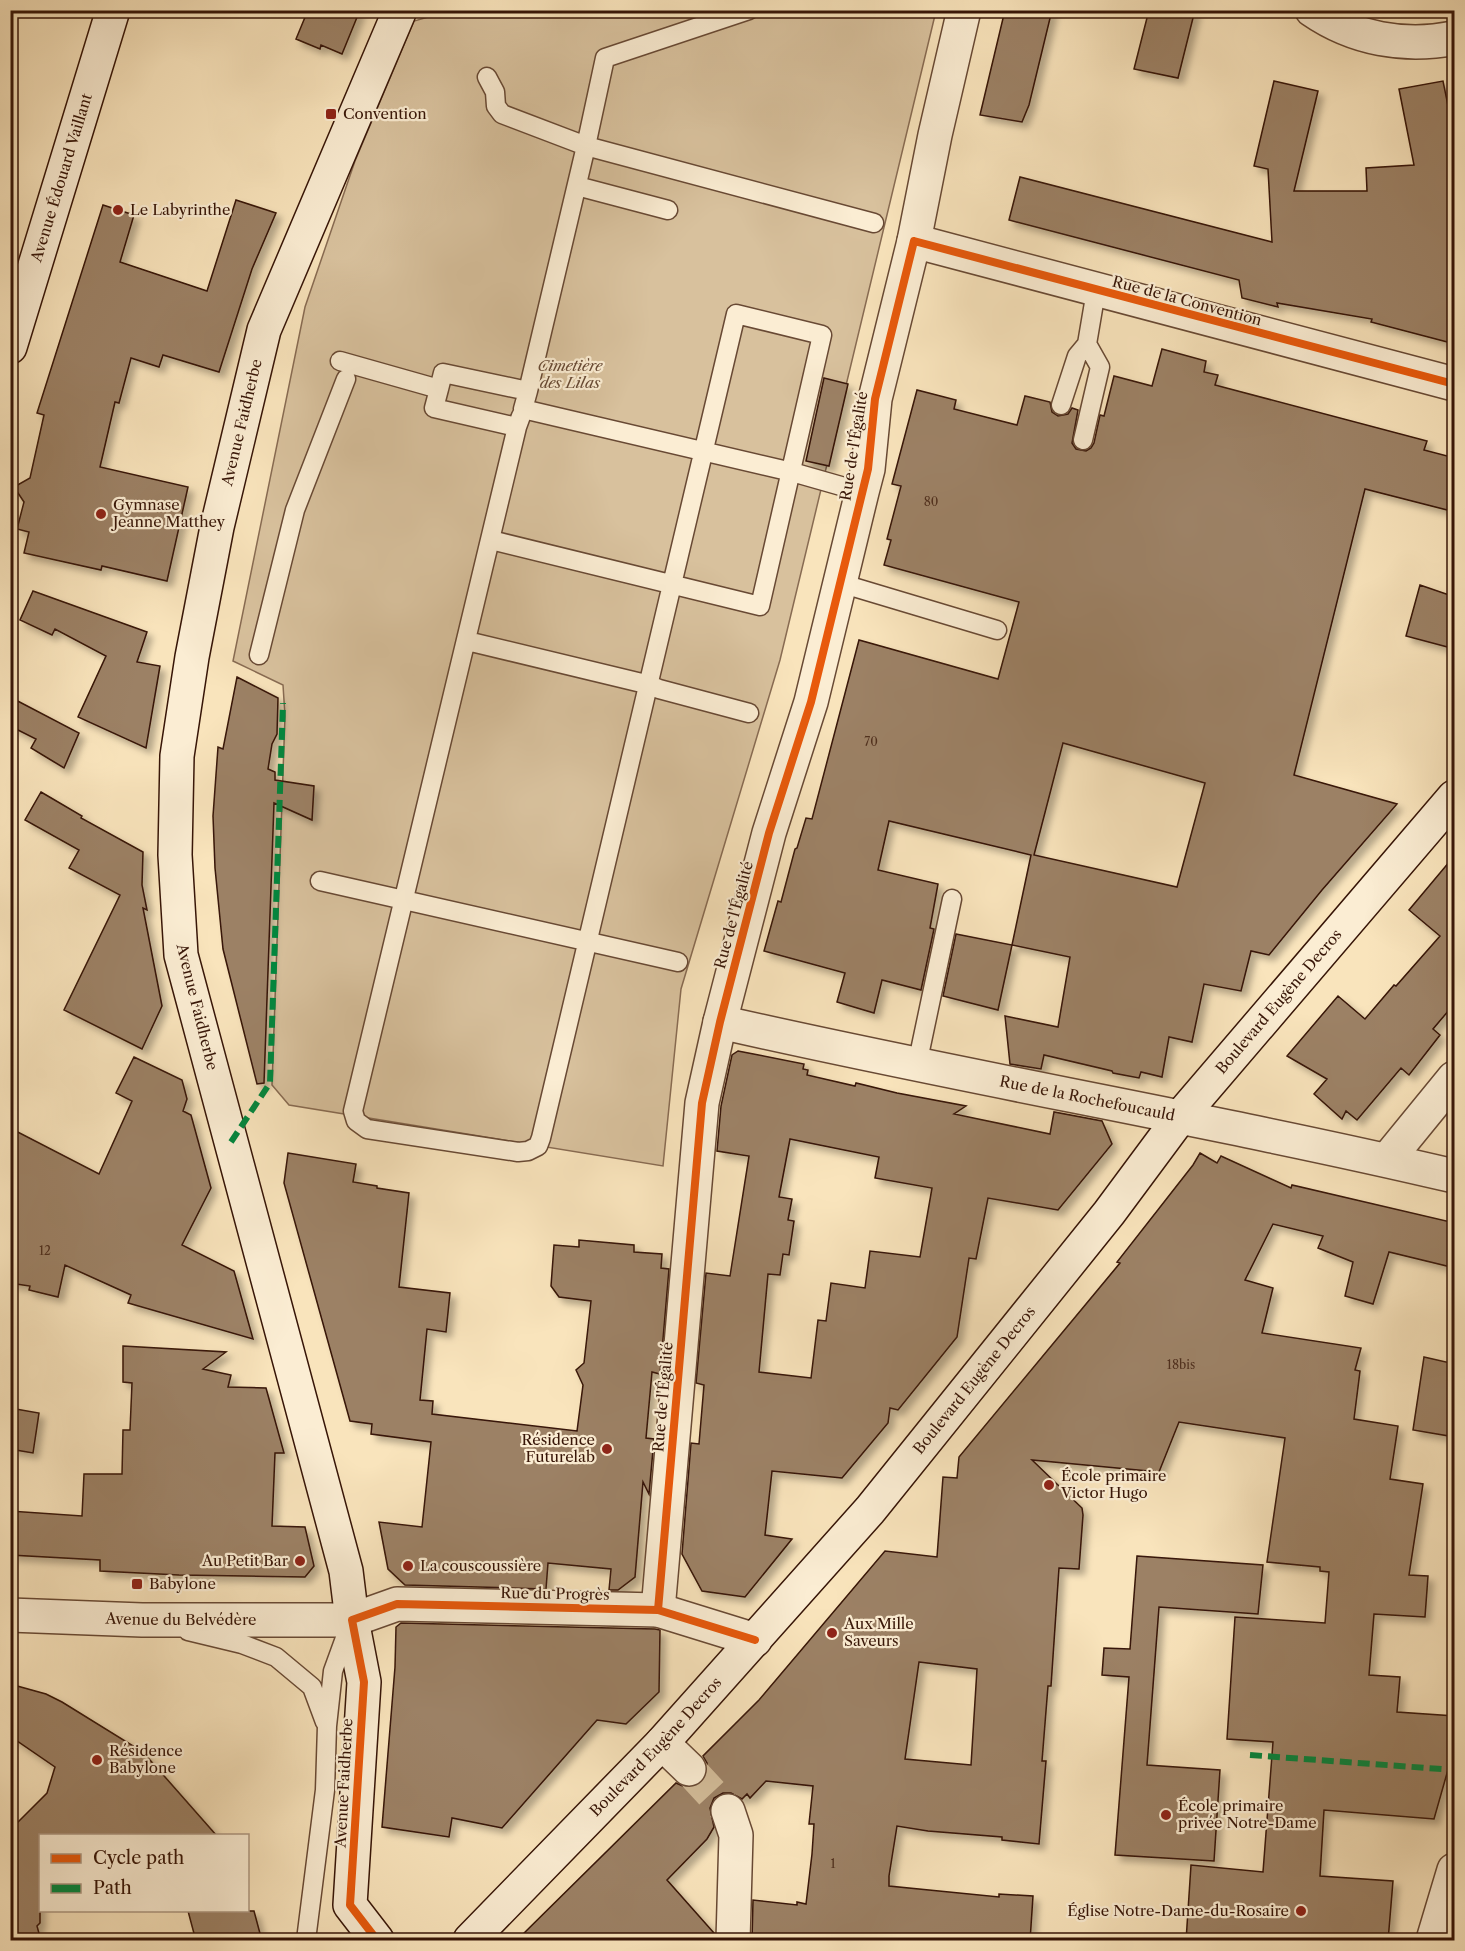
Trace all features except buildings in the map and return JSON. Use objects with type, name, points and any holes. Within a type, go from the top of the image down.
[{"type":"street","name":"Avenue Édouard Vaillant","points":[[10,346],[113,10]]},
{"type":"street","name":"Avenue Faidherbe","points":[[377,1941],[350,1905],[364,1682],[352,1620],[344,1558],[181,954],[176,855],[177,756],[192,657],[217,527],[264,330],[400,10]]},
{"type":"street","points":[[914,241],[935,135],[964,10]]},
{"type":"street","points":[[1312,10],[1330,21],[1381,40],[1421,43],[1455,38]]},
{"type":"street","name":"Rue de la Convention","points":[[914,241],[1096,291],[1455,384]]},
{"type":"street","name":"Rue de l'Égalité","points":[[658,1610],[702,1103],[720,1022],[769,833],[811,702],[868,468],[875,399],[914,241]]},
{"type":"street","name":"Boulevard Eugène Decros","points":[[470,1941],[662,1743],[870,1510],[1109,1213],[1181,1116],[1455,797]]},
{"type":"street","name":"Rue de la Rochefoucauld","points":[[720,1022],[918,1065],[1181,1116],[1455,1176]]},
{"type":"street","points":[[1387,1160],[1455,1078]]},
{"type":"street","name":"Rue du Progrès","points":[[352,1620],[397,1604],[658,1610],[755,1640]]},
{"type":"street","name":"Avenue du Belvédère","points":[[10,1615],[142,1620],[352,1620]]},
{"type":"street","points":[[662,1743],[689,1769]]},
{"type":"street","points":[[728,1811],[736,1835],[733,1941]]},
{"type":"street","points":[[1433,1941],[1455,1870]]},
{"type":"lane","points":[[491,540],[673,584],[760,606],[822,335],[736,314],[673,584],[650,685],[541,1138],[537,1146],[528,1151],[518,1152],[367,1129],[354,1117],[354,1106],[517,427],[577,186],[605,58],[749,10]]},
{"type":"lane","points":[[487,77],[495,92],[496,106],[502,114],[586,146],[874,223]]},
{"type":"lane","points":[[577,186],[668,210]]},
{"type":"lane","points":[[1061,405],[1077,356],[1087,344],[1096,291]]},
{"type":"lane","points":[[1083,440],[1100,367],[1087,344]]},
{"type":"lane","points":[[340,361],[439,389]]},
{"type":"lane","points":[[517,427],[434,408],[443,372],[525,400],[704,451],[862,492]]},
{"type":"lane","points":[[258,655],[295,510],[346,379]]},
{"type":"lane","points":[[840,584],[997,630]]},
{"type":"lane","points":[[467,641],[650,685],[749,713]]},
{"type":"lane","points":[[320,881],[678,962]]},
{"type":"lane","points":[[918,1065],[952,899]]},
{"type":"lane","points":[[142,1620],[242,1644],[276,1657],[312,1687],[327,1726]]},
{"type":"lane","points":[[306,1941],[326,1790],[327,1726],[333,1671],[352,1620]]},
{"type":"green space","name":"Cimetière des Lilas","points":[[453,10],[936,11],[780,660],[681,989],[663,1166],[289,1105],[272,1085],[285,716],[283,685],[233,661],[305,307],[355,161],[414,21]]},
{"type":"tunnel","points":[[689,1769],[728,1811]]},
{"type":"marked path","points":[[231,1142],[270,1083],[283,703]]},
{"type":"marked path","points":[[1250,1755],[1454,1770]]},
{"type":"cycle path","points":[[658,1610],[702,1103],[720,1022],[769,833],[811,702],[868,469],[875,399],[914,241],[1454,384]]},
{"type":"cycle path","points":[[377,1940],[350,1905],[364,1682],[352,1620],[397,1604],[658,1610],[755,1640]]},
{"type":"place","name":"Convention","points":[[331,114]]},
{"type":"place","name":"Le Labyrinthe","points":[[118,210]]},
{"type":"place","name":"Gymnase Jeanne Matthey","points":[[101,514]]},
{"type":"place","name":"Résidence Futurelab","points":[[607,1449]]},
{"type":"place","name":"École primaire Victor Hugo","points":[[1049,1485]]},
{"type":"place","name":"Au Petit Bar","points":[[300,1561]]},
{"type":"place","name":"La couscoussière","points":[[408,1566]]},
{"type":"place","name":"Babylone","points":[[137,1584]]},
{"type":"place","name":"Aux Mille Saveurs","points":[[832,1633]]},
{"type":"place","name":"Résidence Babylone","points":[[97,1760]]},
{"type":"place","name":"École primaire privée Notre-Dame","points":[[1166,1815]]},
{"type":"place","name":"Église Notre-Dame-du-Rosaire","points":[[1301,1911]]}]
